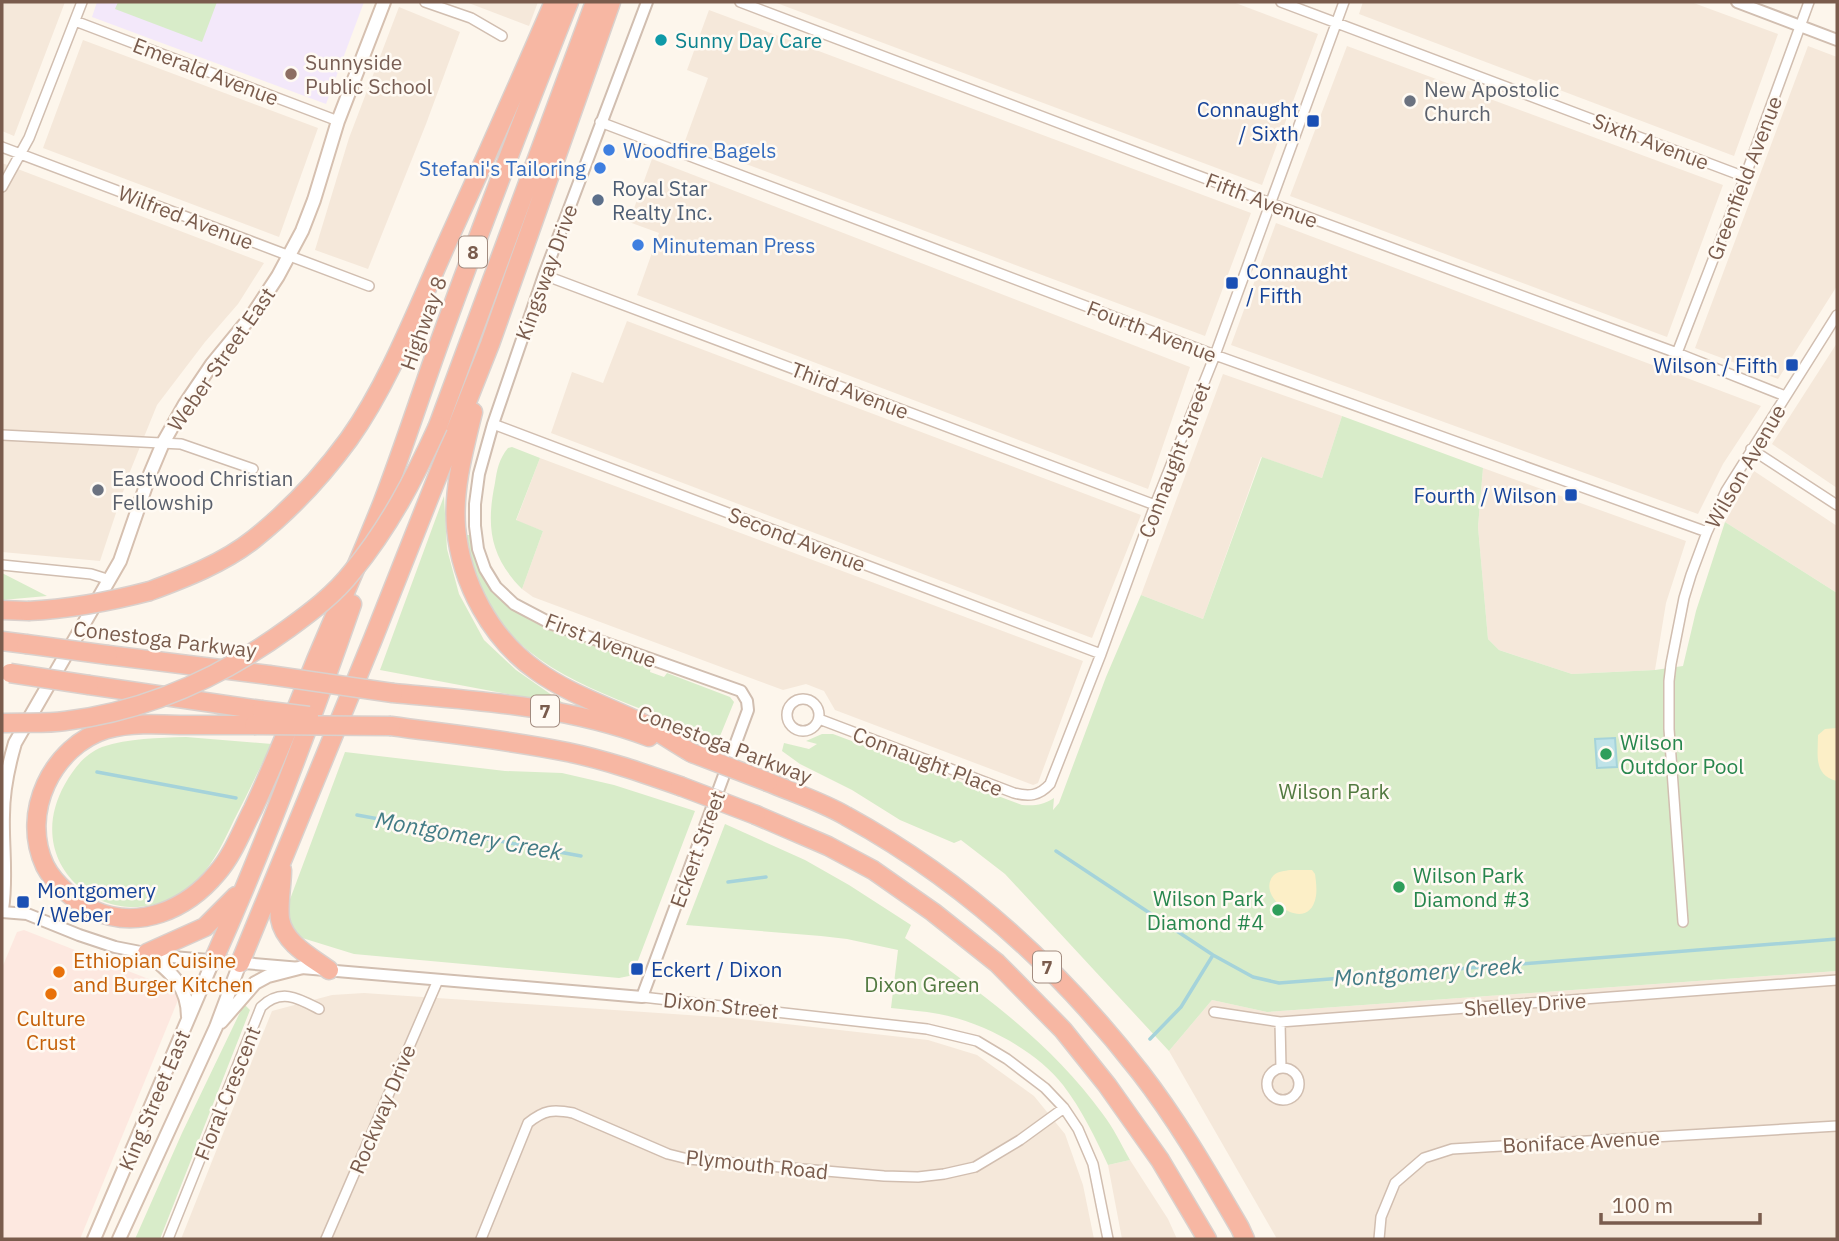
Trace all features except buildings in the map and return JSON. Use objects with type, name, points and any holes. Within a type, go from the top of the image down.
[{"type":"highway","points":[[2,610],[62,609],[106,602],[178,581],[252,540],[289,508],[320,475],[349,438],[378,391],[506,115],[554,2]]},
{"type":"highway","name":"Highway 8","points":[[382,504],[441,337],[569,2]]},
{"type":"highway","points":[[2,723],[64,721],[134,707],[194,684],[256,652],[312,611],[351,574],[384,529],[415,476],[438,426],[596,2]]},
{"type":"highway","name":"8","points":[[490,344],[611,2]]},
{"type":"highway","points":[[490,344],[457,491],[456,527],[461,553],[469,583],[481,609],[513,651],[537,671],[561,686],[643,724],[692,753]]},
{"type":"highway","points":[[240,963],[490,344]]},
{"type":"highway","points":[[257,718],[129,725],[87,738],[67,753],[54,768],[37,807],[40,849],[55,880],[83,905],[99,913],[124,918],[145,917],[163,914],[180,905],[201,890],[218,872],[232,851],[265,782],[382,504]]},
{"type":"highway","points":[[213,961],[318,702],[359,583],[382,504]]},
{"type":"highway","name":"Conestoga Parkway","points":[[2,640],[393,693],[509,704],[578,716],[692,753],[844,814],[899,847],[970,897],[1033,953],[1092,1014],[1141,1073],[1189,1142],[1245,1239]]},
{"type":"highway","name":"7","points":[[6,672],[89,685],[257,718],[391,726],[568,752],[680,786],[828,846],[873,870],[933,912],[997,963],[1063,1030],[1107,1085],[1160,1160],[1207,1239]]},
{"type":"highway","points":[[283,856],[280,919],[283,930],[298,948],[329,970]]},
{"type":"highway","points":[[147,953],[205,927],[244,888]]},
{"type":"main road","name":"Weber Street East","points":[[2,911],[5,892],[2,816],[4,789],[15,744],[120,561],[163,443],[212,364],[253,314],[278,276],[302,231],[338,121],[384,2]]},
{"type":"main road","points":[[147,953],[172,974],[188,1002],[188,1021]]},
{"type":"main road","name":"King Street East","points":[[94,1239],[213,961]]},
{"type":"main road","name":"King Street East","points":[[119,1239],[216,1027],[240,963]]},
{"type":"main road","points":[[216,1027],[255,983],[268,976],[303,967]]},
{"type":"street","points":[[2,187],[22,154],[82,2]]},
{"type":"street","points":[[425,2],[471,18],[502,36]]},
{"type":"street","name":"Kingsway Drive","points":[[478,549],[475,503],[478,474],[544,275],[647,2]]},
{"type":"street","name":"Fifth Avenue","points":[[740,2],[1270,203],[1677,353],[1785,396]]},
{"type":"street","name":"Sixth Avenue","points":[[1281,2],[1745,177]]},
{"type":"street","name":"Connaught Street","points":[[1038,794],[1050,785],[1101,654],[1155,505],[1215,355],[1344,2]]},
{"type":"street","points":[[1737,2],[1837,40]]},
{"type":"street","name":"Greenfield Avenue","points":[[1677,353],[1809,2]]},
{"type":"street","name":"Emerald Avenue","points":[[75,21],[338,121]]},
{"type":"street","name":"Fourth Avenue","points":[[600,122],[1215,355],[1707,532]]},
{"type":"street","name":"Wilfred Avenue","points":[[2,147],[369,286]]},
{"type":"street","name":"Third Avenue","points":[[544,275],[1155,505]]},
{"type":"street","name":"Wilson Avenue","points":[[1683,922],[1669,729],[1669,681],[1685,598],[1707,532],[1726,491],[1837,315]]},
{"type":"street","name":"Second Avenue","points":[[494,424],[1101,654]]},
{"type":"street","points":[[2,435],[181,444],[253,469]]},
{"type":"street","points":[[1751,449],[1837,505]]},
{"type":"street","name":"First Avenue","points":[[478,549],[485,569],[496,587],[514,604],[552,624],[741,691],[747,701]]},
{"type":"street","points":[[2,565],[91,574],[110,580]]},
{"type":"street","name":"Eckert Street","points":[[642,997],[748,710],[747,701]]},
{"type":"street","name":"Connaught Place","points":[[819,719],[1014,793],[1024,796],[1038,794]]},
{"type":"street","name":"Dixon Street","points":[[2,911],[27,914],[115,947],[147,953],[213,961],[642,997],[927,1029],[977,1041],[1036,1081],[1064,1108],[1078,1129],[1093,1164],[1108,1239]]},
{"type":"street","name":"Rockway Drive","points":[[326,1239],[438,980]]},
{"type":"street","name":"Shelley Drive","points":[[1214,1012],[1280,1022],[1837,981]]},
{"type":"street","name":"Floral Crescent","points":[[168,1239],[261,1007],[267,1001],[294,996],[320,1009]]},
{"type":"street","points":[[1280,1022],[1281,1068]]},
{"type":"street","name":"Plymouth Road","points":[[481,1239],[528,1123],[537,1115],[546,1112],[558,1110],[573,1113],[668,1154],[688,1159],[918,1177],[975,1167],[1020,1140],[1064,1108]]},
{"type":"street","name":"Boniface Avenue","points":[[1379,1239],[1381,1217],[1395,1183],[1424,1158],[1452,1149],[1837,1126]]},
{"type":"shaded area","points":[[2,2],[65,2],[14,136],[2,131]]},
{"type":"shaded area","name":"Sunnyside Public School","points":[[97,2],[364,2],[326,104],[92,17]]},
{"type":"shaded area","points":[[466,2],[538,2],[529,26]]},
{"type":"shaded area","points":[[774,2],[1233,2],[1318,34],[1262,185]]},
{"type":"shaded area","points":[[1363,2],[1691,2],[1778,34],[1734,156],[1359,14]]},
{"type":"shaded area","points":[[399,7],[460,32],[368,269],[315,250],[349,138]]},
{"type":"shaded area","points":[[709,10],[1251,213],[1205,336],[685,141],[708,78],[687,70]]},
{"type":"shaded area","points":[[83,40],[318,128],[279,237],[43,148]]},
{"type":"shaded area","points":[[1347,46],[1723,185],[1667,337],[1290,196]]},
{"type":"shaded area","points":[[1808,46],[1837,57],[1837,286],[1778,379],[1695,348]]},
{"type":"shaded area","points":[[652,159],[1190,367],[1148,489],[637,295],[659,233],[629,222]]},
{"type":"shaded area","points":[[2,163],[264,263],[238,304],[157,405],[129,474],[100,561],[2,552]]},
{"type":"shaded area","points":[[1276,223],[1761,406],[1723,464],[1698,514],[1231,345]]},
{"type":"shaded area","points":[[627,321],[1141,515],[1092,638],[551,433],[572,372],[603,383]]},
{"type":"shaded area","points":[[1837,343],[1837,488],[1772,444]]},
{"type":"shaded area","points":[[1223,374],[1342,416],[1322,478],[1261,457],[1203,619],[1141,595]]},
{"type":"shaded area","points":[[540,458],[1083,661],[1038,783],[1033,785],[835,710],[824,691],[806,684],[783,690],[533,597],[522,589],[543,531],[516,521]]},
{"type":"shaded area","points":[[1483,468],[1686,541],[1666,603],[1655,670],[1572,674],[1499,650],[1488,639],[1478,527]]},
{"type":"shaded area","points":[[1754,471],[1837,526],[1837,593],[1725,522]]},
{"type":"shaded area","points":[[24,930],[174,989],[178,1000],[80,1239],[2,1239],[2,968],[17,932]]},
{"type":"shaded area","points":[[1837,971],[1837,1239],[1277,1239],[1169,1051],[1212,1000],[1267,1012]]},
{"type":"shaded area","points":[[364,993],[732,1018],[928,1040],[977,1055],[1034,1096],[1065,1134],[1083,1185],[1094,1239],[181,1239],[272,1011],[332,995]]},
{"type":"shaded area","points":[[1130,1160],[1168,1219],[1177,1239],[1122,1239],[1108,1165]]},
{"type":"green space","points":[[118,2],[217,2],[202,42],[115,9]]},
{"type":"green space","name":"Wilson Park","points":[[1342,416],[1483,468],[1478,527],[1488,639],[1499,650],[1572,674],[1683,666],[1696,611],[1725,522],[1837,593],[1837,971],[1267,1012],[1212,1000],[1169,1051],[1005,874],[961,840],[954,843],[900,820],[852,790],[800,764],[782,751],[784,743],[809,749],[817,744],[806,741],[822,734],[833,734],[1022,805],[1039,804],[1054,798],[1053,810],[1059,803],[1106,677],[1141,595],[1203,619],[1262,457],[1322,478]]},
{"type":"green space","points":[[512,447],[540,458],[516,520],[543,531],[522,589],[511,577],[497,553],[491,527],[492,499],[500,460],[508,448]]},
{"type":"green space","points":[[444,496],[447,549],[459,594],[484,640],[516,670],[566,705],[380,670]]},
{"type":"green space","points":[[466,535],[470,535],[478,565],[492,589],[524,617],[651,666],[650,672],[664,677],[667,673],[730,697],[734,702],[718,741],[597,691],[559,672],[526,649],[498,620],[478,582]]},
{"type":"green space","points":[[2,573],[47,596],[2,600]]},
{"type":"green space","points":[[186,737],[272,744],[214,859],[198,879],[170,899],[140,907],[111,904],[86,892],[66,872],[54,847],[53,817],[68,778],[85,758],[102,747],[133,740]]},
{"type":"green space","points":[[345,752],[505,771],[562,773],[614,785],[695,811],[634,971],[629,976],[619,978],[354,954],[299,937],[288,917],[289,902]]},
{"type":"green space","name":"Dixon Green","points":[[725,824],[805,860],[911,925],[905,938],[1011,1018],[1082,1087],[1106,1118],[1130,1160],[1108,1165],[1082,1114],[1063,1085],[1052,1072],[1023,1049],[990,1031],[956,1018],[891,1008],[898,950],[847,939],[686,925]]},
{"type":"green space","points":[[244,1004],[250,1010],[160,1239],[135,1239],[182,1133]]},
{"type":"sand","points":[[1837,728],[1837,781],[1829,778],[1820,769],[1818,735],[1825,729]]},
{"type":"sand","points":[[1290,870],[1312,870],[1315,874],[1316,896],[1311,908],[1304,913],[1284,909],[1271,893],[1269,884],[1274,875]]},
{"type":"water","points":[[1615,738],[1617,767],[1597,768],[1595,739]]},
{"type":"waterway","name":"Montgomery Creek","points":[[97,772],[236,798]]},
{"type":"waterway","name":"Montgomery Creek","points":[[357,815],[581,856]]},
{"type":"waterway","name":"Montgomery Creek","points":[[1056,851],[1213,955],[1253,977],[1279,983],[1837,939]]},
{"type":"waterway","name":"Montgomery Creek","points":[[728,882],[766,877]]},
{"type":"waterway","points":[[1150,1039],[1181,1007],[1213,955]]},
{"type":"place","name":"Sunny Day Care","points":[[661,40]]},
{"type":"place","name":"Sunnyside Public School","points":[[291,74]]},
{"type":"place","name":"New Apostolic Church","points":[[1410,101]]},
{"type":"place","name":"Connaught / Sixth","points":[[1313,121]]},
{"type":"place","name":"Woodfire Bagels","points":[[609,150]]},
{"type":"place","name":"Stefani's Tailoring","points":[[600,168]]},
{"type":"place","name":"Royal Star Realty Inc.","points":[[598,200]]},
{"type":"place","name":"Minuteman Press","points":[[638,245]]},
{"type":"place","name":"Connaught / Fifth","points":[[1232,283]]},
{"type":"place","name":"Wilson / Fifth","points":[[1792,365]]},
{"type":"place","name":"Eastwood Christian Fellowship","points":[[98,490]]},
{"type":"place","name":"Fourth / Wilson","points":[[1571,495]]},
{"type":"place","name":"Wilson Outdoor Pool","points":[[1606,754]]},
{"type":"place","name":"Wilson Park Diamond #3","points":[[1399,887]]},
{"type":"place","name":"Montgomery / Weber","points":[[23,902]]},
{"type":"place","name":"Wilson Park Diamond #4","points":[[1278,910]]},
{"type":"place","name":"Eckert / Dixon","points":[[637,969]]},
{"type":"place","name":"Ethiopian Cuisine and Burger Kitchen","points":[[59,972]]},
{"type":"place","name":"Culture Crust","points":[[51,994]]}]
